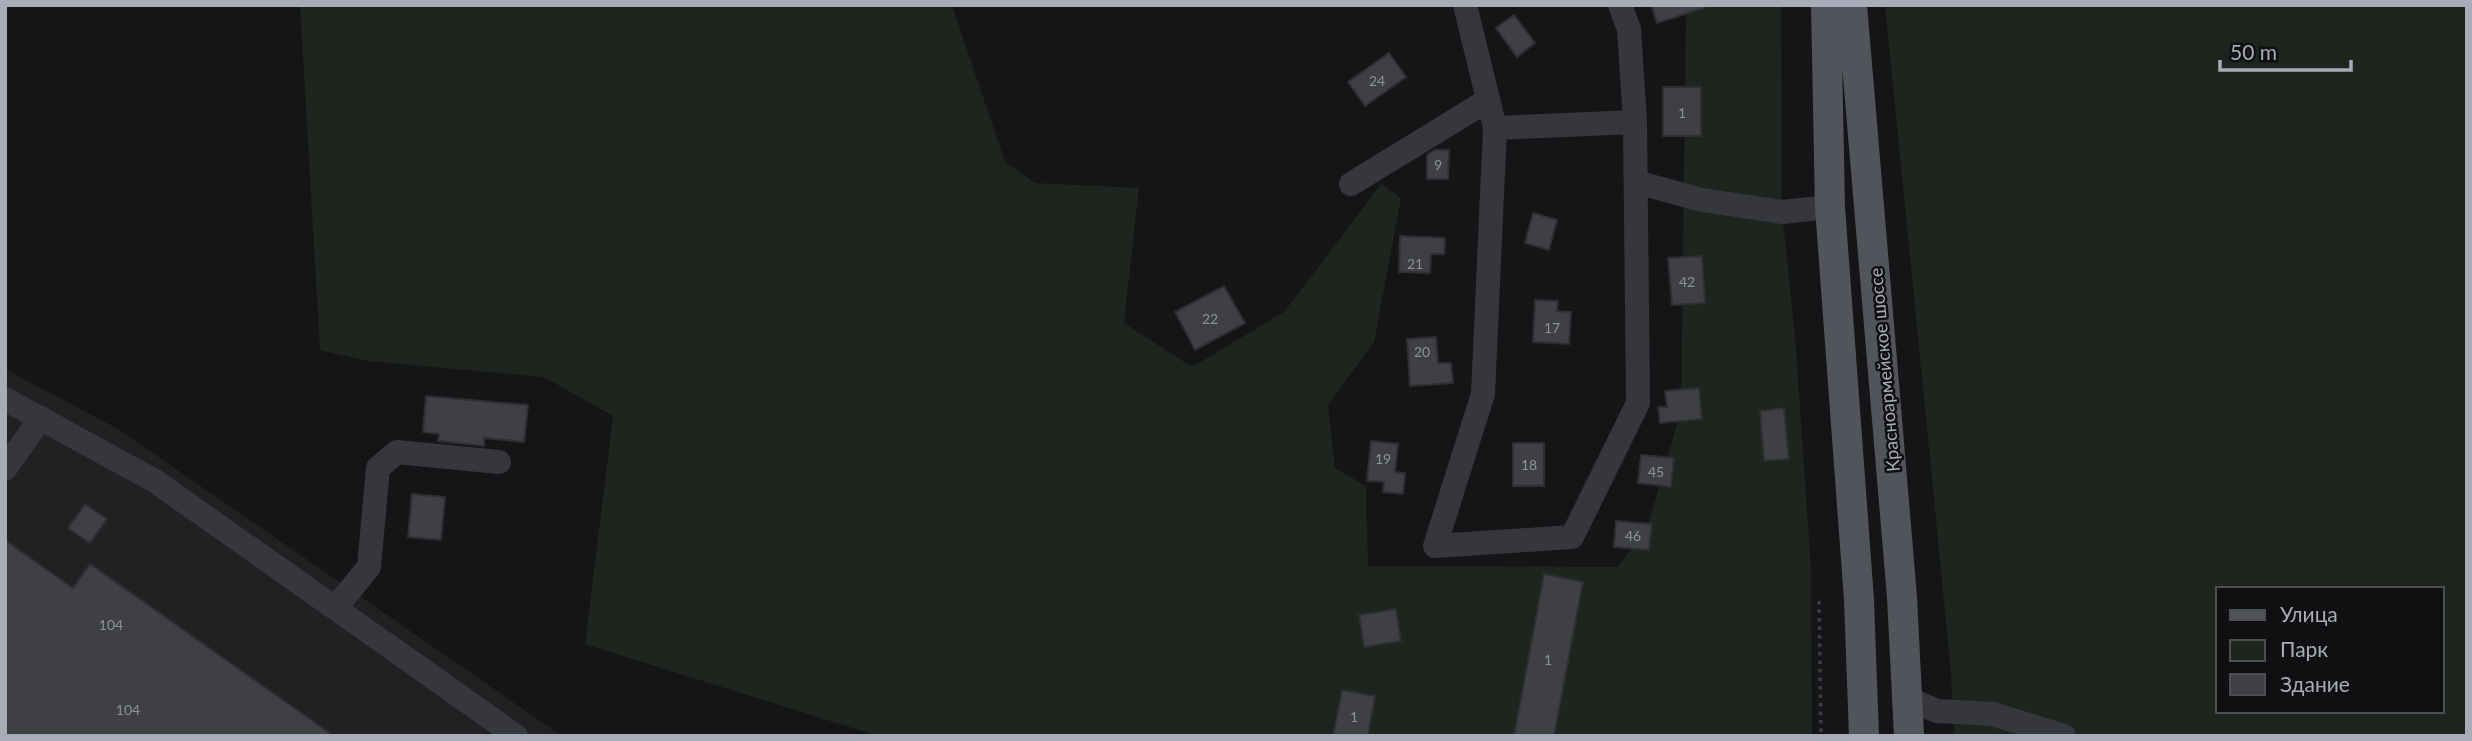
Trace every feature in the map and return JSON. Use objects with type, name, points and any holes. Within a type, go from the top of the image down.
[{"type":"main road","points":[[1826,5],[1830,206],[1859,600],[1864,736]]},
{"type":"main road","name":"Красноармейское шоссе","points":[[1852,5],[1909,699],[1909,736]]},
{"type":"street","points":[[1465,5],[1495,128],[1483,394],[1436,546],[1572,537],[1638,402],[1635,122],[1629,29],[1620,5]]},
{"type":"street","points":[[1351,184],[1488,100]]},
{"type":"street","points":[[1495,128],[1635,122]]},
{"type":"street","points":[[1636,182],[1702,200],[1782,212],[1830,206]]},
{"type":"street","points":[[5,399],[155,481],[516,736]]},
{"type":"street","points":[[5,469],[41,418]]},
{"type":"street","points":[[335,608],[369,567],[378,468],[397,452],[499,462]]},
{"type":"street","points":[[1909,699],[1937,711],[1993,714],[2064,736]]},
{"type":"path","points":[[1819,601],[1821,736]]},
{"type":"shaded area","points":[[5,369],[118,429],[562,736],[5,736]]},
{"type":"green space","points":[[300,5],[952,5],[1005,162],[1035,183],[1139,188],[1124,323],[1192,367],[1284,312],[1381,184],[1401,198],[1374,342],[1328,405],[1335,468],[1366,486],[1368,566],[1618,567],[1648,525],[1681,410],[1686,13],[1683,5],[1781,5],[1782,212],[1795,335],[1811,568],[1812,736],[878,736],[585,644],[613,416],[544,377],[368,361],[320,350]]},
{"type":"green space","points":[[1885,5],[2467,5],[2467,736],[1954,736],[1951,672]]},
{"type":"building","points":[[1651,5],[1704,5],[1704,8],[1657,23]]},
{"type":"building","points":[[1514,15],[1535,43],[1517,57],[1496,28]]},
{"type":"building","points":[[1389,53],[1406,77],[1365,106],[1348,82]]},
{"type":"building","points":[[1663,87],[1701,87],[1701,136],[1663,136]]},
{"type":"building","points":[[1435,150],[1449,150],[1448,179],[1427,179],[1427,155]]},
{"type":"building","points":[[1533,213],[1557,220],[1549,250],[1525,243]]},
{"type":"building","points":[[1400,236],[1445,238],[1444,254],[1431,254],[1430,273],[1399,272]]},
{"type":"building","points":[[1702,256],[1705,303],[1672,305],[1668,258]]},
{"type":"building","points":[[1224,286],[1245,323],[1195,350],[1175,312]]},
{"type":"building","points":[[1535,300],[1558,301],[1557,311],[1571,312],[1569,344],[1533,342]]},
{"type":"building","points":[[1436,337],[1438,363],[1451,363],[1453,383],[1410,386],[1407,339]]},
{"type":"building","points":[[1699,388],[1702,419],[1660,423],[1658,407],[1667,407],[1665,391]]},
{"type":"building","points":[[426,396],[528,405],[524,442],[484,438],[484,446],[438,441],[439,434],[423,432]]},
{"type":"building","points":[[1784,408],[1789,459],[1764,461],[1760,411]]},
{"type":"building","points":[[1371,441],[1398,444],[1395,472],[1405,473],[1403,494],[1383,492],[1384,482],[1367,481]]},
{"type":"building","points":[[1513,443],[1544,443],[1544,486],[1513,486]]},
{"type":"building","points":[[1641,455],[1674,458],[1671,487],[1638,483]]},
{"type":"building","points":[[412,494],[445,497],[441,540],[408,537]]},
{"type":"building","points":[[85,504],[107,519],[90,543],[68,528]]},
{"type":"building","points":[[1616,521],[1652,524],[1649,550],[1614,547]]},
{"type":"building","points":[[5,540],[73,588],[90,564],[334,736],[5,736]]},
{"type":"building","points":[[1544,574],[1583,582],[1554,736],[1514,736]]},
{"type":"building","points":[[1396,609],[1401,641],[1364,647],[1359,615]]},
{"type":"building","points":[[1342,690],[1375,696],[1368,736],[1333,736]]}]
